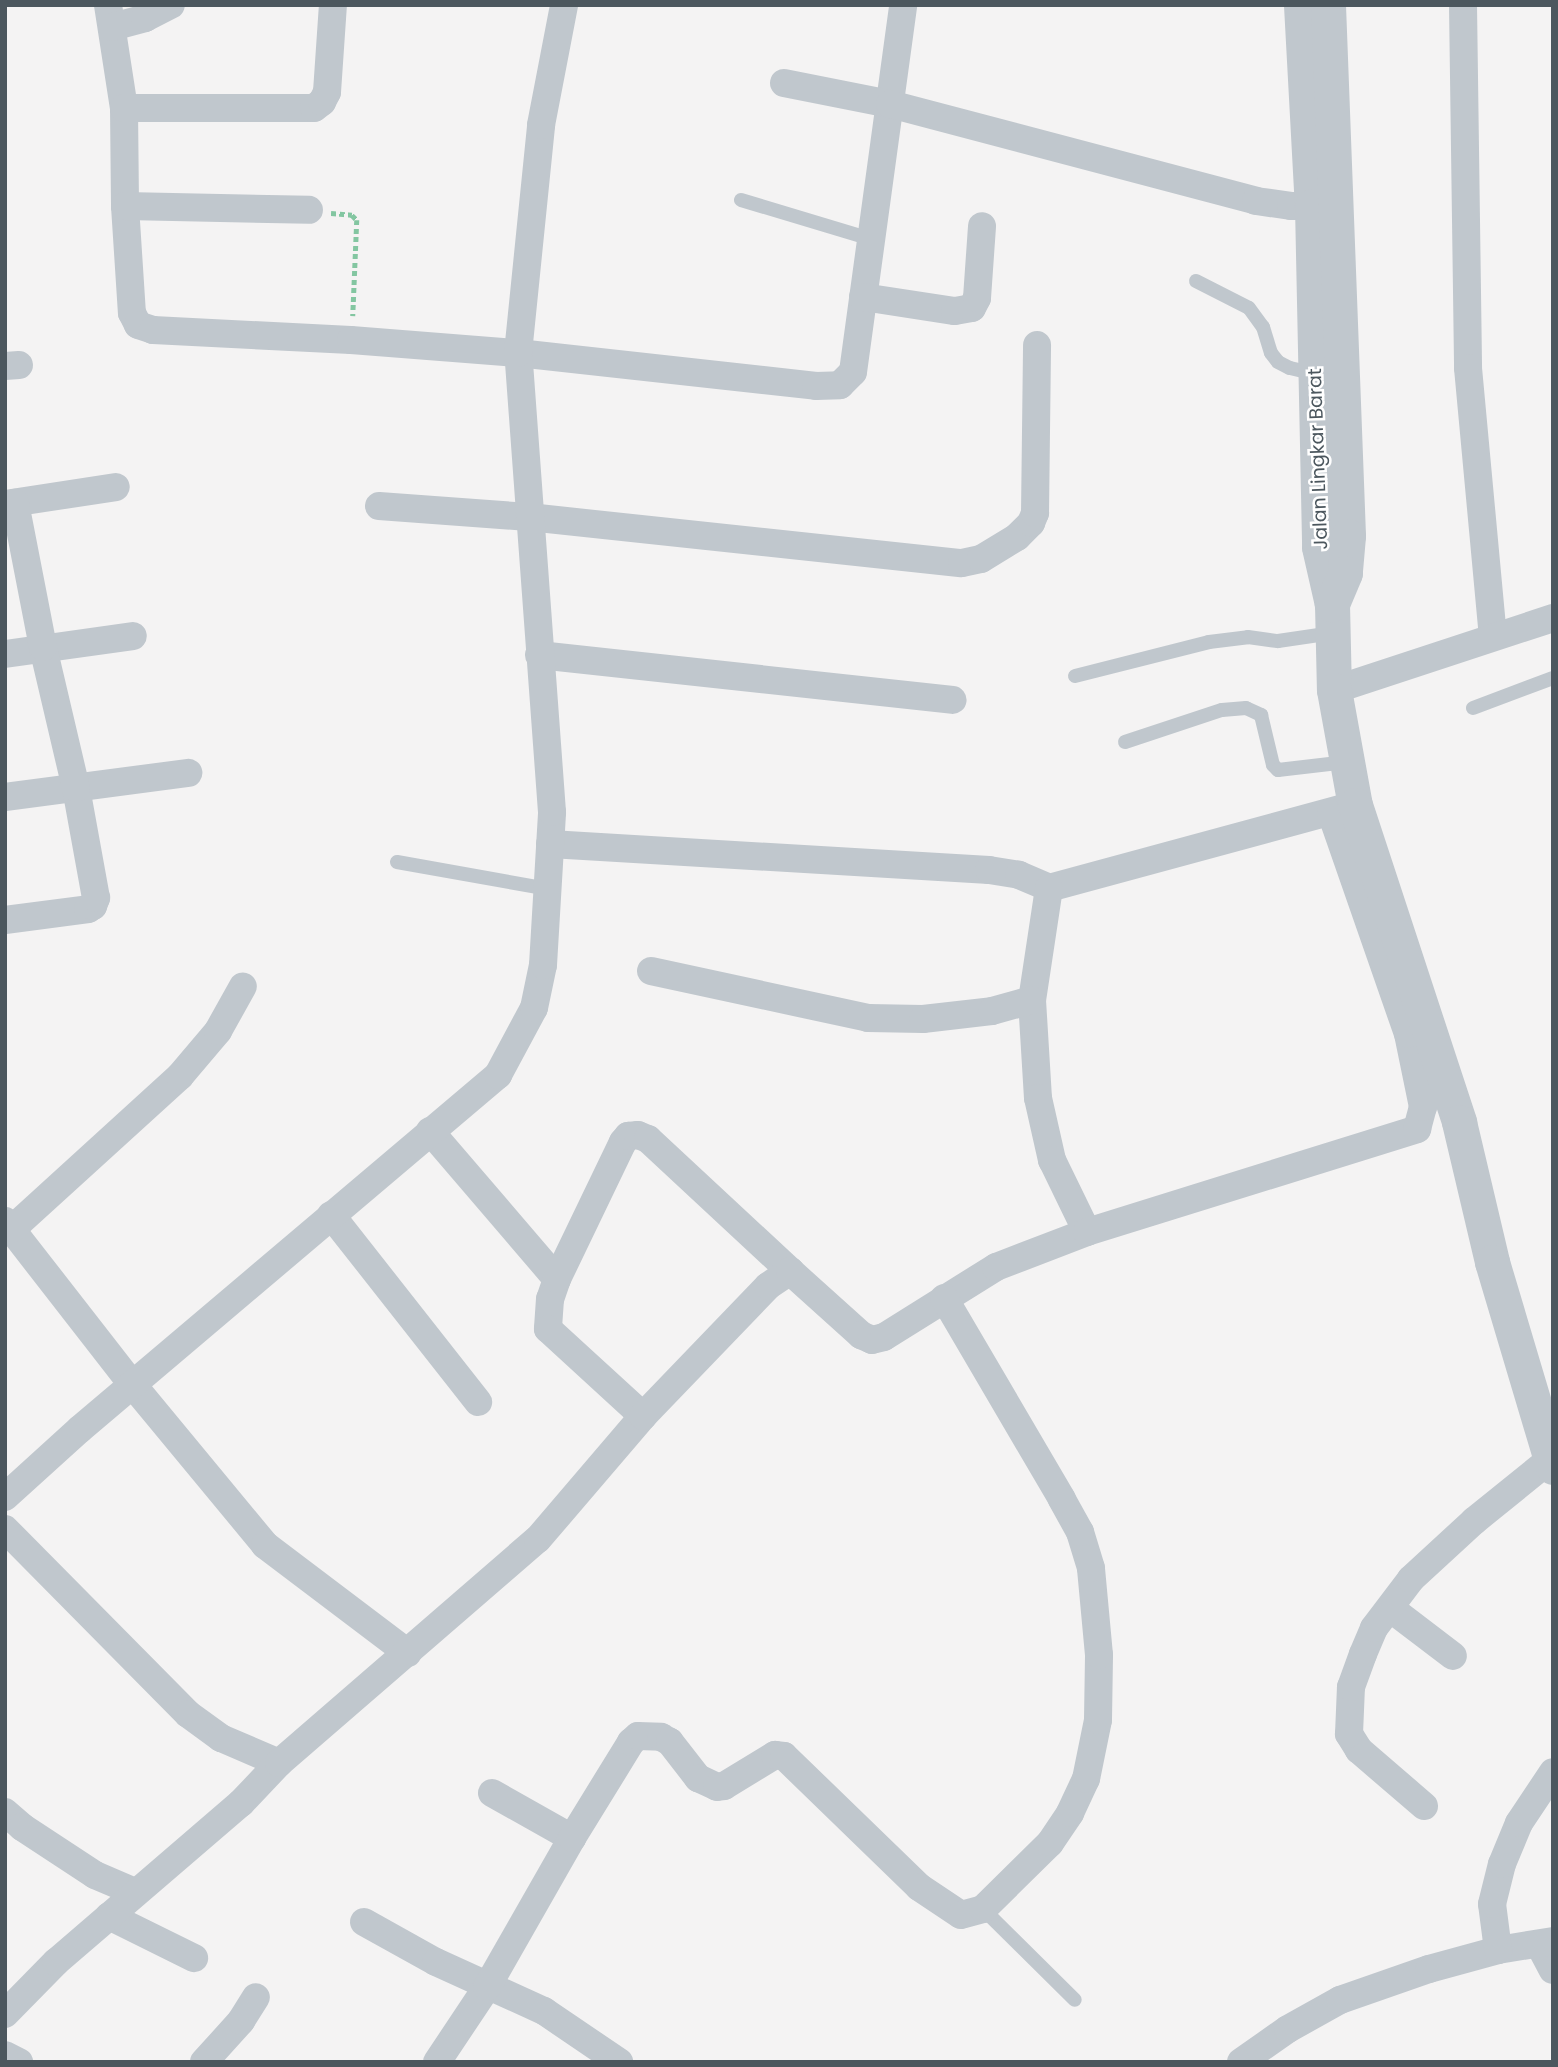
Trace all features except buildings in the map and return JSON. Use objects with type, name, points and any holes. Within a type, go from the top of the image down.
[{"type":"street","points":[[172,5],[145,18],[110,16],[124,108],[125,206],[132,313],[138,325],[153,330],[351,340],[518,354],[755,381],[840,385],[853,372],[903,5]]},
{"type":"street","points":[[124,108],[314,108],[322,102],[327,92],[333,5]]},
{"type":"street","points":[[5,1497],[132,1384],[498,1074],[518,1042],[534,1008],[543,965],[552,812],[518,354],[541,125],[564,5]]},
{"type":"street","name":"Jalan Lingkar Barat","points":[[1301,5],[1325,206],[1348,536],[1345,573],[1332,619]]},
{"type":"street","name":"Jalan Lingkar Barat","points":[[1328,5],[1325,206],[1316,374],[1318,547],[1332,619]]},
{"type":"street","points":[[1463,5],[1468,368],[1493,636]]},
{"type":"street","points":[[784,83],[890,104],[1256,201],[1325,206]]},
{"type":"street","points":[[125,206],[309,210]]},
{"type":"street","points":[[863,296],[955,311],[972,308],[977,299],[982,226]]},
{"type":"street","points":[[379,506],[530,517],[962,563],[981,559],[1017,537],[1031,523],[1035,513],[1037,345]]},
{"type":"street","points":[[5,920],[76,911],[93,906],[96,898],[76,788],[10,504],[116,487]]},
{"type":"street","points":[[1334,690],[1553,618]]},
{"type":"street","points":[[643,1416],[548,1329],[550,1299],[557,1279],[628,1136],[638,1135],[648,1139],[861,1335],[872,1340],[884,1337],[996,1267],[1087,1232],[1417,1129],[1423,1107],[1408,1034],[1343,809],[1347,762],[1334,690],[1332,619]]},
{"type":"street","points":[[5,654],[133,636]]},
{"type":"street","points":[[539,655],[953,700]]},
{"type":"street","points":[[5,797],[188,773]]},
{"type":"street","points":[[550,844],[989,870],[1019,875],[1049,888],[1343,809]]},
{"type":"street","points":[[1343,809],[1459,1122],[1492,1262],[1552,1461],[1474,1521],[1411,1579],[1374,1628],[1351,1686],[1349,1734],[1359,1750],[1424,1806]]},
{"type":"street","points":[[1049,888],[1032,1000],[1038,1098],[1052,1160],[1087,1232]]},
{"type":"street","points":[[651,971],[868,1018],[923,1018],[992,1012],[1032,1000]]},
{"type":"street","points":[[243,986],[218,1031],[180,1076],[9,1225],[132,1384],[265,1545],[408,1653]]},
{"type":"street","points":[[430,1131],[557,1279]]},
{"type":"street","points":[[331,1215],[478,1402]]},
{"type":"street","points":[[5,2014],[56,1962],[241,1803],[279,1763],[538,1539],[643,1416],[768,1286],[790,1271]]},
{"type":"street","points":[[437,2062],[487,1987],[572,1838],[631,1742],[638,1736],[657,1735],[670,1742],[698,1777],[717,1787],[781,1755],[919,1887],[961,1915],[983,1909],[1050,1843],[1070,1813],[1086,1779],[1098,1720],[1099,1656],[1091,1568],[1080,1532],[944,1298]]},
{"type":"street","points":[[5,1529],[188,1714],[221,1738],[279,1763]]},
{"type":"street","points":[[1390,1608],[1453,1656]]},
{"type":"street","points":[[1498,1950],[1492,1904],[1502,1864],[1519,1823],[1553,1772]]},
{"type":"street","points":[[492,1793],[572,1838]]},
{"type":"street","points":[[5,1812],[22,1827],[95,1875],[135,1892]]},
{"type":"street","points":[[109,1916],[194,1958]]},
{"type":"street","points":[[364,1922],[487,1987],[544,2011],[619,2062]]},
{"type":"street","points":[[1241,2062],[1287,2029],[1340,2000],[1429,1969],[1498,1950],[1549,1952]]},
{"type":"street","points":[[204,2062],[241,2021],[256,1997]]},
{"type":"street","points":[[5,2054],[19,2062]]},
{"type":"lane","points":[[741,200],[871,239]]},
{"type":"lane","points":[[1196,281],[1250,308],[1263,327],[1271,353],[1278,362],[1290,368],[1316,374]]},
{"type":"lane","points":[[1075,676],[1209,642],[1248,637],[1278,641],[1332,619]]},
{"type":"lane","points":[[1473,708],[1553,678]]},
{"type":"lane","points":[[1125,742],[1222,709],[1246,708],[1261,715],[1273,765],[1278,770],[1347,762]]},
{"type":"lane","points":[[397,862],[548,889]]},
{"type":"lane","points":[[983,1909],[1074,2000]]},
{"type":"path","points":[[309,210],[352,215],[357,220],[351,340]]}]
